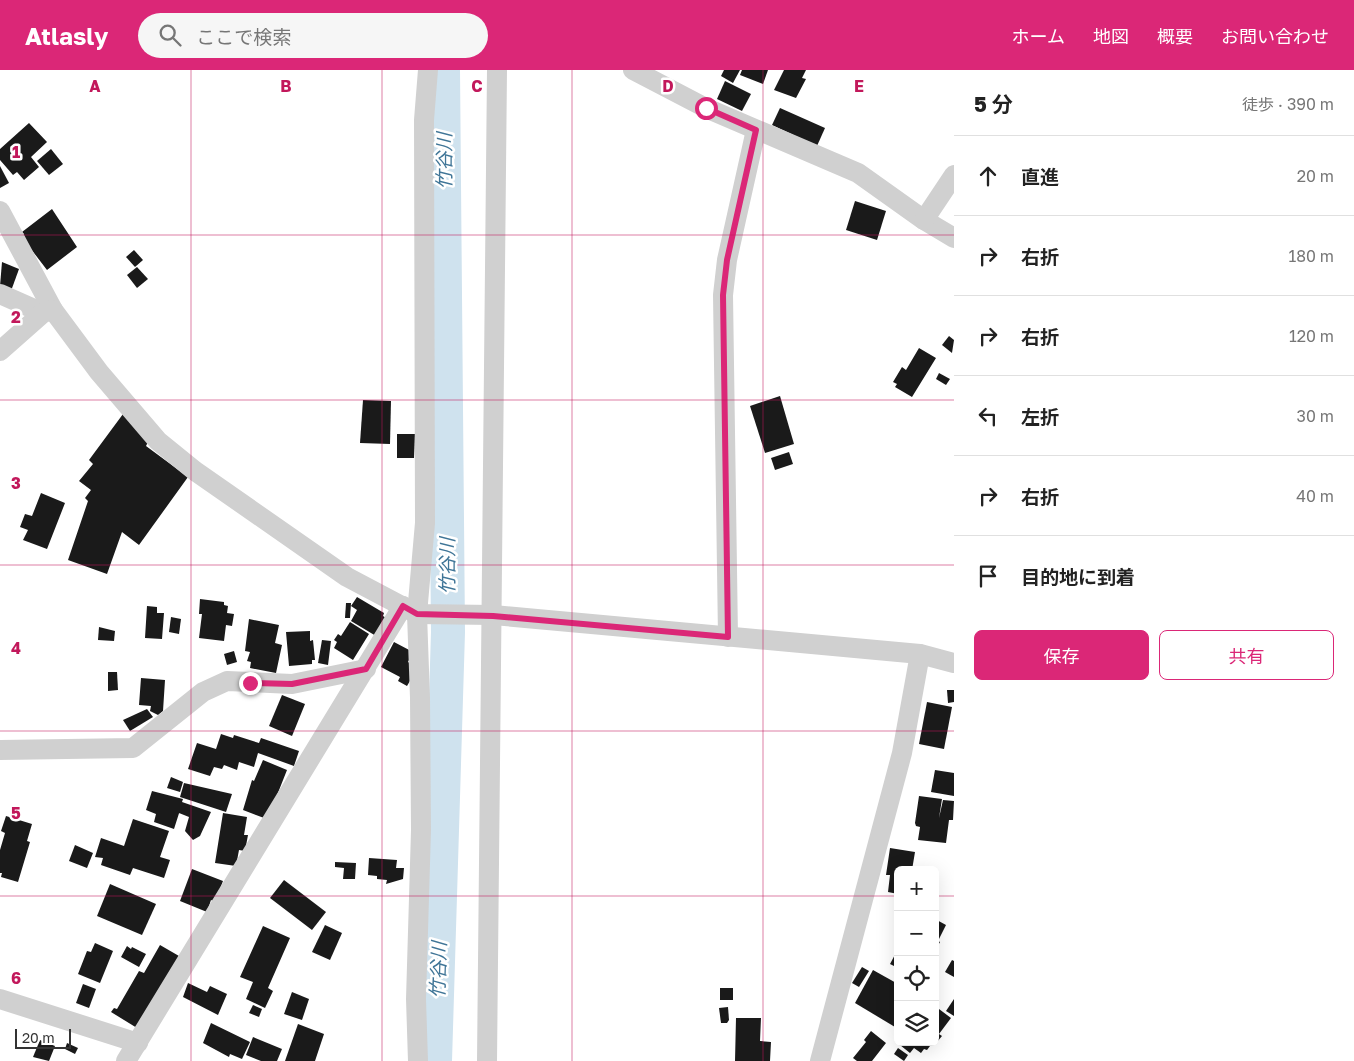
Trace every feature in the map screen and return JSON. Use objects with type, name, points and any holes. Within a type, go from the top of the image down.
[{"type":"street","points":[[418,1061],[416,999],[421,802],[417,612],[425,523],[424,120],[428,70]]},
{"type":"street","points":[[487,1061],[484,615],[497,70]]},
{"type":"street","points":[[633,70],[706,108],[858,173],[924,220],[954,238]]},
{"type":"street","points":[[728,637],[723,295],[727,260],[756,130]]},
{"type":"street","points":[[924,220],[954,175]]},
{"type":"street","points":[[0,211],[48,312],[158,441],[196,471],[347,578],[417,612],[484,615],[920,654],[954,663]]},
{"type":"street","points":[[0,294],[48,312]]},
{"type":"street","points":[[0,351],[48,312]]},
{"type":"street","points":[[126,1061],[247,860],[366,669],[417,612]]},
{"type":"street","points":[[820,1061],[902,753],[920,654]]},
{"type":"street","points":[[0,750],[133,748],[203,692],[227,681],[292,684],[366,669]]},
{"type":"street","points":[[0,999],[138,1043]]},
{"type":"building","points":[[724,70],[740,70],[733,83],[721,76]]},
{"type":"building","points":[[742,70],[768,70],[763,84],[740,75]]},
{"type":"building","points":[[784,70],[806,70],[802,78],[806,79],[796,98],[774,90]]},
{"type":"building","points":[[725,81],[751,94],[742,111],[717,99]]},
{"type":"building","points":[[780,108],[825,128],[817,146],[772,125]]},
{"type":"building","points":[[29,123],[47,142],[31,157],[39,167],[24,180],[17,172],[13,175],[0,160],[0,149]]},
{"type":"building","points":[[51,149],[63,164],[49,175],[37,161]]},
{"type":"building","points":[[0,166],[9,183],[0,188]]},
{"type":"building","points":[[855,201],[886,211],[877,240],[846,230]]},
{"type":"building","points":[[52,209],[77,247],[47,270],[21,236],[24,234],[22,232]]},
{"type":"building","points":[[134,250],[143,260],[135,267],[126,257]]},
{"type":"building","points":[[2,262],[19,269],[11,291],[0,286]]},
{"type":"building","points":[[137,267],[148,279],[137,288],[127,275]]},
{"type":"building","points":[[949,336],[954,340],[952,353],[942,345]]},
{"type":"building","points":[[919,348],[936,358],[912,397],[895,387],[897,384],[893,382],[902,367],[906,370]]},
{"type":"building","points":[[939,373],[950,379],[946,385],[936,379]]},
{"type":"building","points":[[780,396],[794,444],[765,453],[750,406]]},
{"type":"building","points":[[363,400],[391,401],[390,444],[360,443]]},
{"type":"building","points":[[123,414],[148,442],[146,446],[188,477],[139,545],[122,532],[107,574],[68,560],[88,501],[85,498],[91,490],[79,481],[93,464],[89,460]]},
{"type":"building","points":[[397,434],[415,434],[414,458],[397,458]]},
{"type":"building","points":[[789,452],[793,464],[775,470],[771,458]]},
{"type":"building","points":[[41,493],[65,503],[47,549],[23,540],[28,530],[20,527],[25,514],[32,516]]},
{"type":"building","points":[[357,597],[384,613],[383,616],[386,618],[376,636],[351,621],[357,610],[351,606]]},
{"type":"building","points":[[200,599],[224,602],[224,605],[228,606],[227,613],[234,614],[232,626],[226,625],[224,641],[199,638],[202,614],[199,614]]},
{"type":"building","points":[[346,603],[351,603],[350,618],[345,618]]},
{"type":"building","points":[[147,606],[157,607],[157,613],[164,613],[162,639],[145,638]]},
{"type":"building","points":[[171,617],[181,619],[179,634],[169,632]]},
{"type":"building","points":[[249,619],[279,625],[275,643],[282,645],[276,673],[250,668],[251,662],[247,661],[250,652],[245,651]]},
{"type":"building","points":[[350,622],[369,634],[353,660],[334,648],[337,642],[334,640],[338,634],[341,636]]},
{"type":"building","points":[[99,627],[115,631],[114,641],[98,640]]},
{"type":"building","points":[[310,631],[310,641],[313,640],[315,660],[312,660],[312,664],[289,666],[286,632]]},
{"type":"building","points":[[322,640],[331,641],[328,665],[318,663]]},
{"type":"building","points":[[394,642],[413,652],[408,662],[413,665],[414,674],[407,686],[398,681],[400,677],[381,667]]},
{"type":"building","points":[[234,651],[237,662],[227,665],[224,654]]},
{"type":"building","points":[[108,672],[117,672],[118,690],[108,691]]},
{"type":"building","points":[[141,678],[165,680],[163,711],[158,715],[150,711],[151,706],[139,705]]},
{"type":"building","points":[[947,690],[954,690],[954,702],[948,703]]},
{"type":"building","points":[[282,695],[305,704],[292,736],[269,726]]},
{"type":"building","points":[[927,702],[952,707],[944,749],[919,744]]},
{"type":"building","points":[[147,709],[153,717],[130,731],[123,720]]},
{"type":"building","points":[[221,734],[233,738],[234,735],[259,743],[261,738],[299,751],[294,766],[258,753],[254,767],[239,762],[237,770],[224,765],[222,769],[214,767],[210,776],[188,769],[197,743],[216,749]]},
{"type":"building","points":[[263,760],[287,770],[270,813],[264,818],[243,810],[252,780],[254,781]]},
{"type":"building","points":[[935,770],[954,773],[954,796],[931,792]]},
{"type":"building","points":[[171,777],[183,782],[180,792],[167,788]]},
{"type":"building","points":[[184,783],[232,794],[226,812],[180,797]]},
{"type":"building","points":[[152,791],[183,799],[182,802],[211,812],[200,836],[193,840],[185,831],[189,817],[179,813],[174,829],[154,822],[156,814],[146,810]]},
{"type":"building","points":[[919,796],[942,799],[939,818],[943,800],[954,801],[953,820],[949,820],[946,843],[918,840],[920,827],[916,826],[915,823]]},
{"type":"building","points":[[223,813],[247,817],[244,835],[248,835],[245,851],[239,850],[236,866],[215,863]]},
{"type":"building","points":[[6,816],[32,824],[27,841],[30,842],[18,882],[1,877],[2,873],[0,873],[0,850],[5,833],[1,831]]},
{"type":"building","points":[[133,819],[169,831],[160,857],[170,860],[164,878],[133,868],[130,875],[101,865],[103,858],[95,857],[101,838],[124,846]]},
{"type":"building","points":[[75,845],[93,853],[87,868],[69,861]]},
{"type":"building","points":[[890,848],[915,852],[913,866],[894,866],[894,893],[888,892],[890,875],[886,875]]},
{"type":"building","points":[[369,858],[397,860],[396,868],[404,868],[403,879],[386,884],[387,880],[377,879],[377,876],[368,875]]},
{"type":"building","points":[[335,862],[356,863],[355,879],[343,879],[344,868],[335,867]]},
{"type":"building","points":[[192,869],[223,881],[215,902],[211,900],[207,912],[180,901]]},
{"type":"building","points":[[284,880],[326,912],[312,930],[270,898]]},
{"type":"building","points":[[110,884],[156,904],[142,935],[97,916]]},
{"type":"building","points":[[939,921],[946,925],[939,939]]},
{"type":"building","points":[[325,925],[342,933],[330,960],[312,952]]},
{"type":"building","points":[[263,926],[290,938],[268,988],[273,991],[265,1008],[246,999],[253,982],[240,977]]},
{"type":"building","points":[[95,943],[113,951],[100,983],[78,974],[87,951],[91,952]]},
{"type":"building","points":[[160,945],[179,956],[137,1028],[111,1012],[114,1008],[117,1009],[139,971],[144,973]]},
{"type":"building","points":[[127,946],[146,954],[139,967],[121,957]]},
{"type":"building","points":[[894,956],[894,966],[890,964]]},
{"type":"building","points":[[952,960],[954,961],[954,977],[945,972]]},
{"type":"building","points":[[862,967],[869,971],[859,987],[852,983]]},
{"type":"building","points":[[873,970],[894,982],[894,1026],[855,1003]]},
{"type":"building","points":[[188,983],[207,992],[210,986],[227,994],[218,1015],[183,997]]},
{"type":"building","points":[[83,984],[96,989],[89,1008],[76,1003]]},
{"type":"building","points":[[720,988],[733,988],[733,1000],[720,1000]]},
{"type":"building","points":[[292,992],[309,999],[302,1020],[284,1014]]},
{"type":"building","points":[[954,999],[954,1016],[946,1011]]},
{"type":"building","points":[[253,1005],[262,1009],[259,1017],[249,1013]]},
{"type":"building","points":[[728,1007],[729,1020],[727,1023],[721,1023],[719,1008]]},
{"type":"building","points":[[939,1009],[951,1018],[939,1034]]},
{"type":"building","points":[[736,1018],[761,1018],[760,1041],[771,1042],[770,1061],[735,1061]]},
{"type":"building","points":[[211,1023],[250,1042],[242,1059],[230,1054],[229,1057],[203,1043]]},
{"type":"building","points":[[298,1024],[324,1034],[315,1061],[285,1061]]},
{"type":"building","points":[[871,1031],[886,1043],[872,1061],[857,1061],[853,1058],[866,1042],[864,1040]]},
{"type":"building","points":[[253,1037],[282,1049],[277,1061],[261,1061],[246,1055]]},
{"type":"building","points":[[40,1040],[55,1046],[49,1061],[33,1057]]},
{"type":"building","points":[[67,1043],[78,1048],[75,1054],[65,1049]]},
{"type":"building","points":[[901,1046],[930,1046],[921,1053],[914,1048],[910,1053]]},
{"type":"building","points":[[898,1048],[908,1055],[904,1061],[894,1054]]},
{"type":"waterway","name":"竹谷川","points":[[435,1061],[448,632],[443,70]]},
{"type":"route","points":[[250,683],[292,684],[366,669],[403,606],[417,614],[493,616],[728,637],[723,295],[727,260],[756,130],[706,108]]}]
